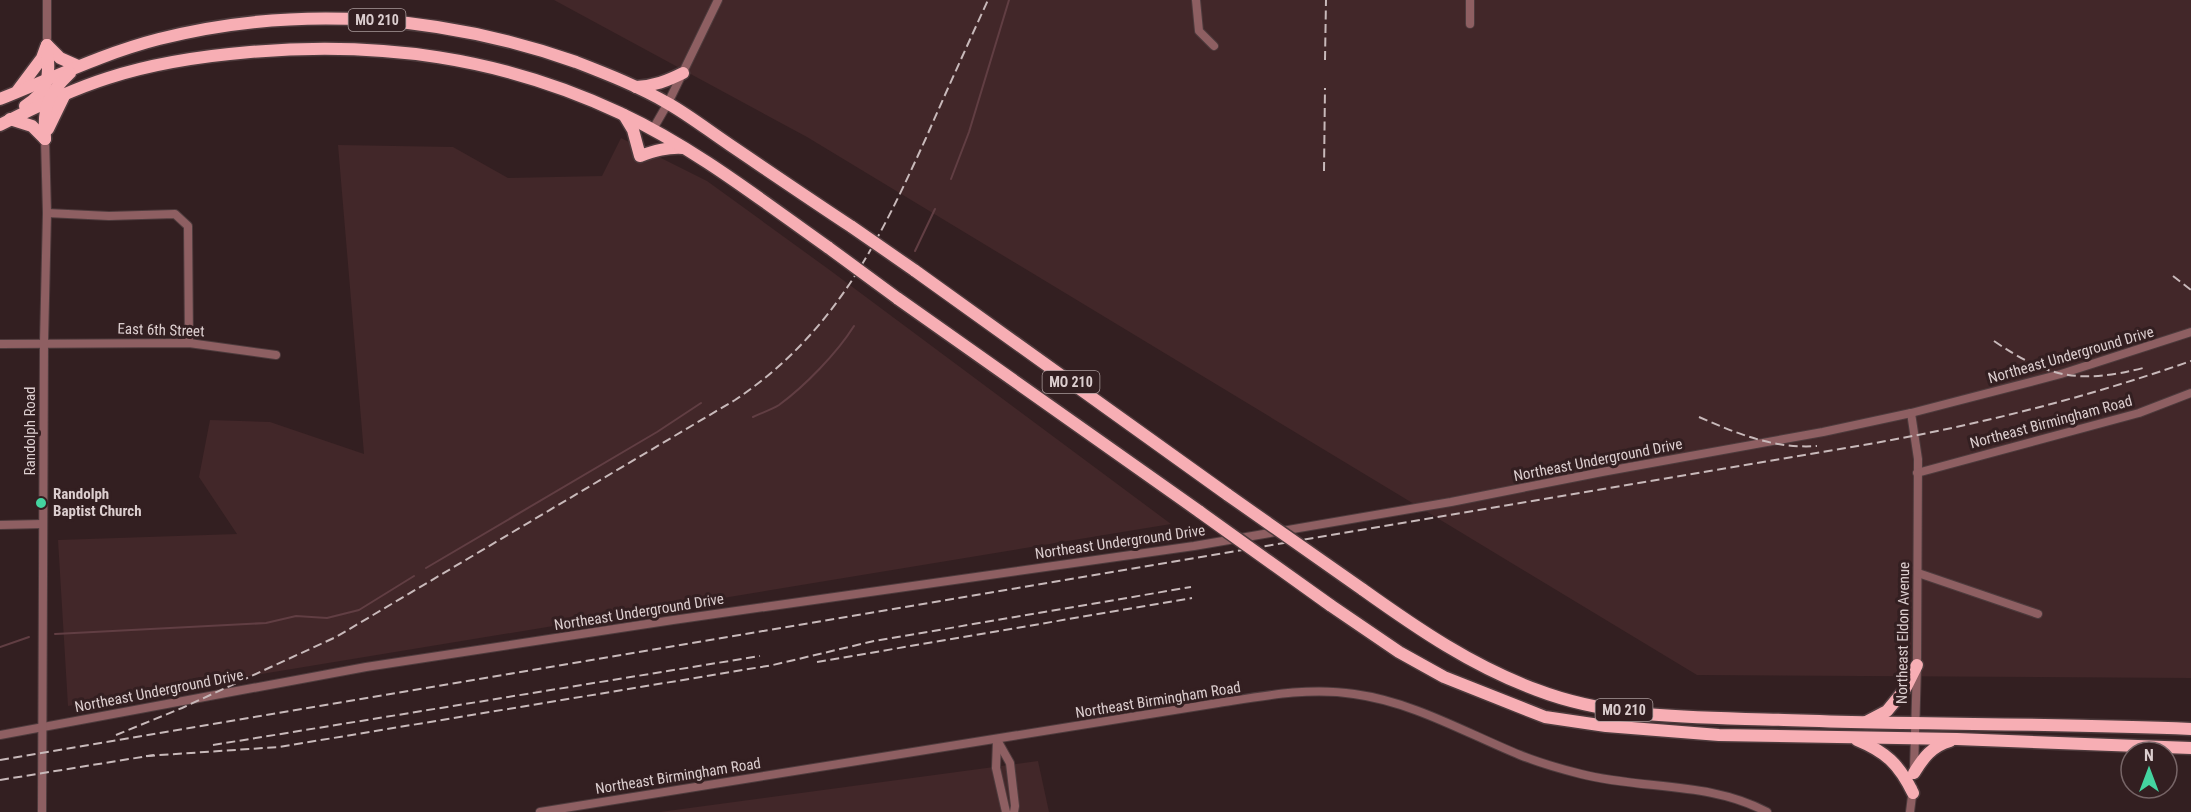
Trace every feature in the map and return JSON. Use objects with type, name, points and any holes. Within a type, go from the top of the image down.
[{"type":"highway","name":"MO 210","points":[[0,99],[78,66],[141,44],[205,29],[278,20],[358,19],[424,24],[509,41],[593,68],[669,104],[914,270],[1424,633],[1478,665],[1550,694],[1602,708],[1678,717],[1916,724],[2074,724],[2191,729]]},
{"type":"highway","points":[[45,139],[46,102],[53,90],[78,66],[60,58],[47,45]]},
{"type":"highway","points":[[5,122],[38,96],[48,79],[47,45]]},
{"type":"highway","points":[[17,91],[38,64],[47,45]]},
{"type":"highway","name":"MO 210","points":[[5,122],[46,102],[108,78],[193,58],[294,49],[367,48],[440,56],[503,70],[557,86],[624,115],[653,129],[718,169],[1330,605],[1399,652],[1444,677],[1545,717],[1606,726],[1719,735],[1957,739],[2191,748]]},
{"type":"highway","points":[[636,87],[648,87],[667,82],[683,73]]},
{"type":"highway","points":[[45,139],[53,114],[65,94]]},
{"type":"highway","points":[[624,115],[637,143],[640,156],[672,147],[684,148]]},
{"type":"highway","points":[[5,122],[32,126],[45,139]]},
{"type":"highway","points":[[1864,723],[1887,711],[1905,688],[1917,665]]},
{"type":"highway","points":[[1850,737],[1879,749],[1900,769],[1912,793]]},
{"type":"highway","points":[[1914,773],[1922,760],[1935,747],[1957,739]]},
{"type":"street","points":[[47,0],[47,45]]},
{"type":"street","points":[[653,129],[669,104],[718,0]]},
{"type":"street","points":[[1196,0],[1199,32],[1214,46]]},
{"type":"street","points":[[1470,0],[1470,24]]},
{"type":"street","name":"Randolph Road","points":[[42,812],[42,524],[47,213],[45,139]]},
{"type":"street","points":[[47,213],[109,216],[175,214],[188,226],[189,343]]},
{"type":"street","name":"Northeast Underground Drive","points":[[42,727],[366,668],[673,620],[1194,546],[1441,504],[1824,432],[2077,370],[2191,332]]},
{"type":"street","name":"East 6th Street","points":[[0,344],[189,343],[276,355]]},
{"type":"street","name":"Northeast Birmingham Road","points":[[1917,473],[2139,413],[2191,393]]},
{"type":"street","name":"Northeast Eldon Avenue","points":[[1910,812],[1916,724],[1918,573],[1918,459],[1911,412]]},
{"type":"street","points":[[0,525],[42,524]]},
{"type":"street","points":[[1918,573],[2038,614]]},
{"type":"street","name":"Northeast Birmingham Road","points":[[540,812],[1282,693],[1318,691],[1354,694],[1422,712],[1522,756],[1582,774],[1626,783],[1726,795],[1767,812]]},
{"type":"street","points":[[0,735],[42,727]]},
{"type":"street","points":[[997,740],[996,768],[1006,812]]},
{"type":"street","points":[[997,740],[1010,763],[1014,812]]},
{"type":"street","name":"Northeast Eldon Avenue","points":[[1912,793],[1915,812]]},
{"type":"shaded area","points":[[554,0],[2191,0],[2191,678],[1697,675],[807,137]]},
{"type":"shaded area","points":[[621,138],[707,181],[1171,524],[68,706],[58,540],[237,534],[199,477],[210,420],[270,422],[364,454],[338,145],[453,147],[508,178],[602,176]]},
{"type":"shaded area","points":[[1038,761],[1049,812],[660,812]]},
{"type":"waterway","points":[[951,179],[969,132],[1009,0]]},
{"type":"waterway","points":[[915,251],[935,209]]},
{"type":"waterway","points":[[753,417],[779,405],[799,388],[830,358],[854,326]]},
{"type":"waterway","points":[[426,568],[657,432],[701,403]]},
{"type":"waterway","points":[[55,634],[266,623],[296,616],[327,618],[359,610],[414,576]]},
{"type":"waterway","points":[[0,647],[29,637]]},
{"type":"railway","points":[[116,735],[182,708],[336,637],[735,400],[770,374],[800,346],[827,315],[871,249],[908,177],[988,0]]},
{"type":"railway","points":[[1325,60],[1326,0]]},
{"type":"railway","points":[[1324,171],[1325,88]]},
{"type":"railway","points":[[2173,276],[2191,290]]},
{"type":"railway","points":[[1994,341],[2031,363],[2065,374],[2100,376],[2143,368]]},
{"type":"railway","points":[[0,760],[1875,443],[2034,408],[2191,361]]},
{"type":"railway","points":[[1699,417],[1771,443],[1817,446]]},
{"type":"railway","points":[[146,756],[279,747],[773,665],[874,641],[1191,587]]},
{"type":"railway","points":[[817,662],[1192,598]]},
{"type":"railway","points":[[213,745],[760,656]]},
{"type":"railway","points":[[0,780],[154,755]]},
{"type":"place","name":"Randolph Baptist Church","points":[[41,503]]}]
